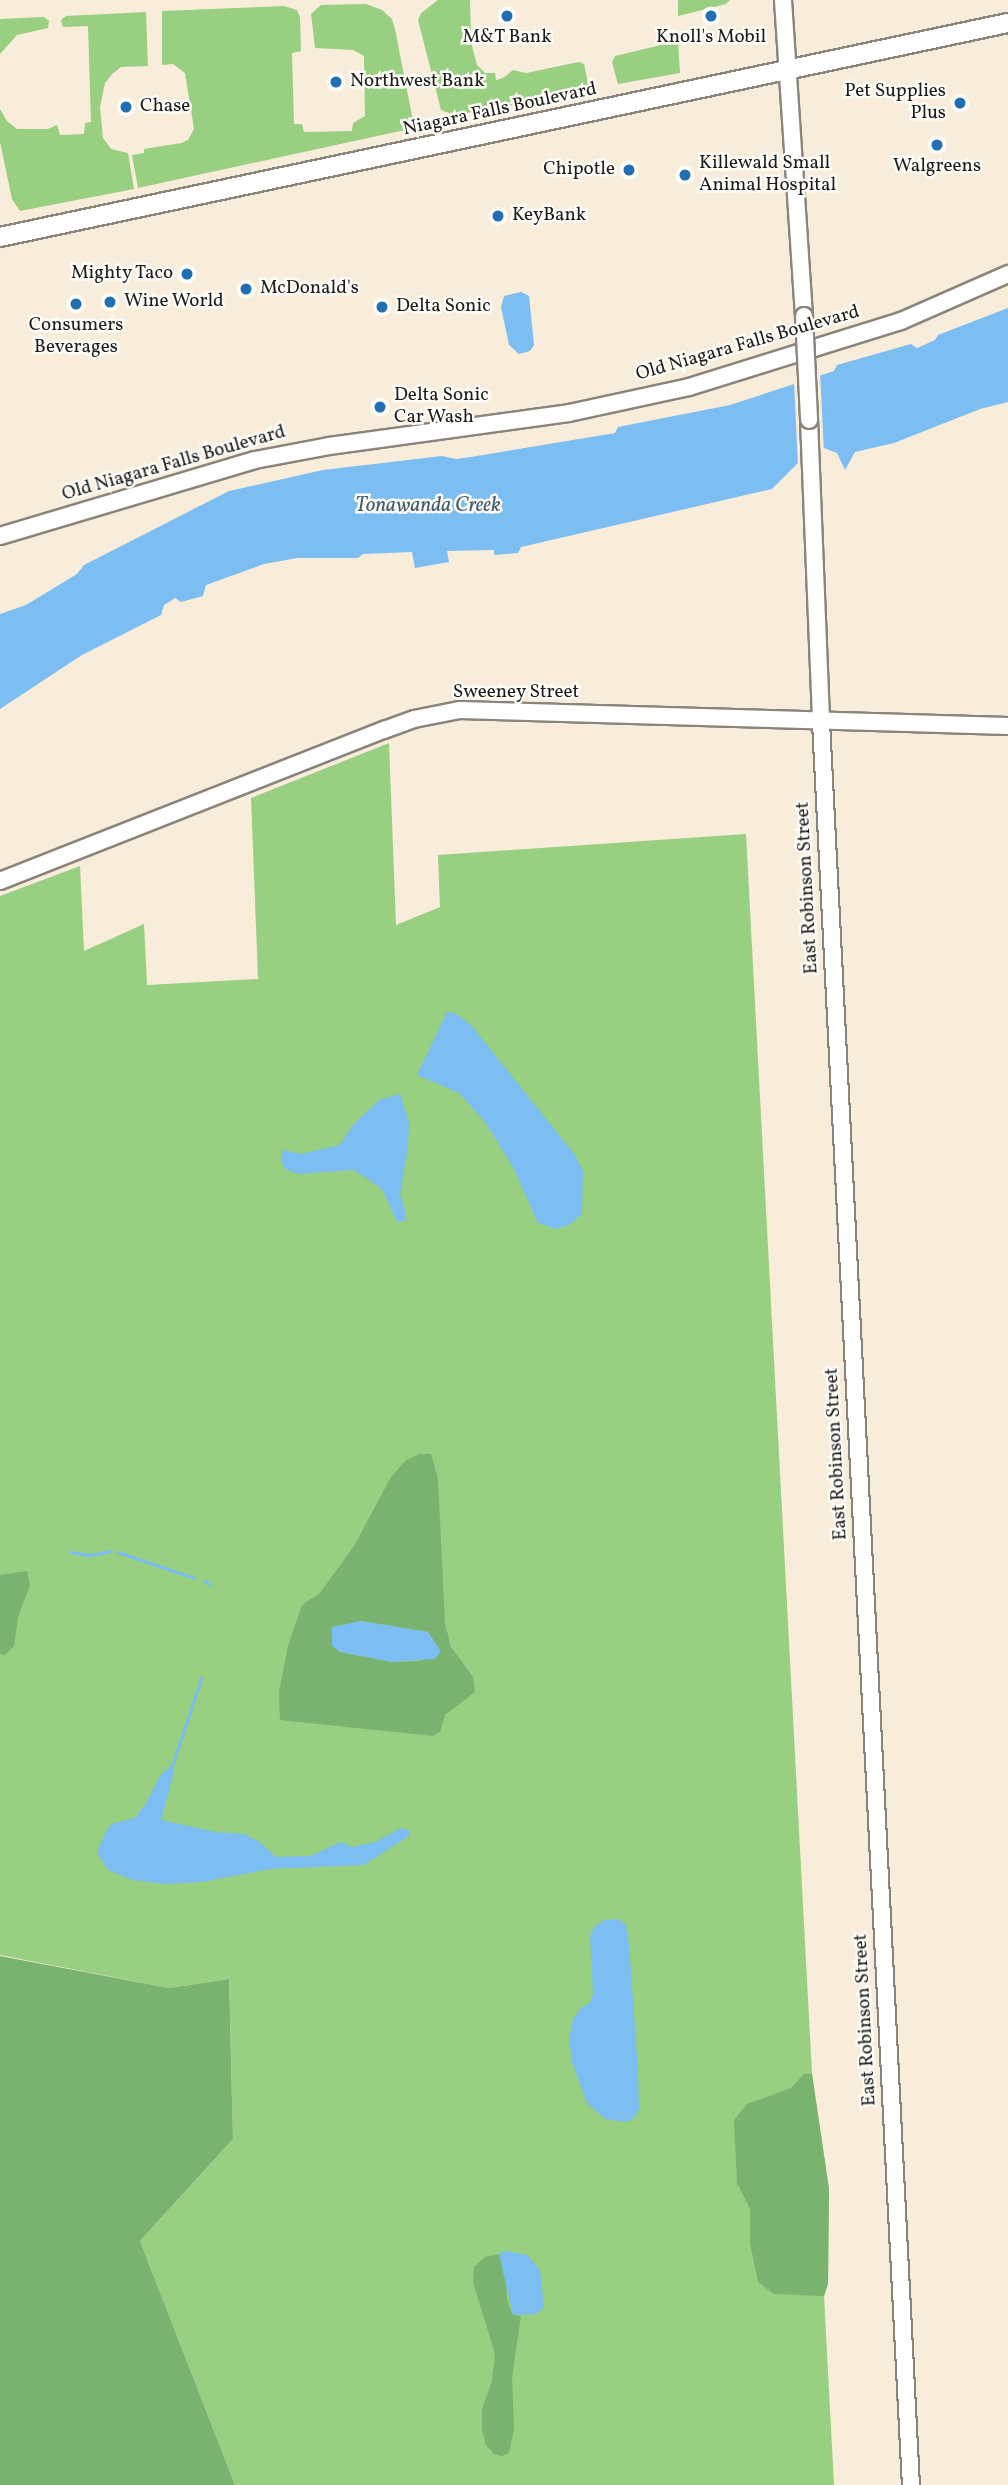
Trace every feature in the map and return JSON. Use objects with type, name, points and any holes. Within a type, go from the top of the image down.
[{"type":"main road","name":"Niagara Falls Boulevard","points":[[0,237],[1008,23]]},
{"type":"street","name":"East Robinson Street","points":[[783,0],[804,316],[821,722],[911,2485]]},
{"type":"street","name":"Old Niagara Falls Boulevard","points":[[0,536],[255,460],[329,446],[569,414],[689,387],[901,321],[1008,274]]},
{"type":"street","name":"Sweeney Street","points":[[0,881],[384,730],[414,719],[460,710],[1008,726]]},
{"type":"green space","points":[[438,0],[470,0],[471,42],[477,65],[485,73],[495,73],[496,80],[513,70],[526,73],[579,62],[584,64],[588,83],[586,92],[455,115],[441,110],[418,20],[421,13]]},
{"type":"green space","points":[[678,0],[730,0],[726,4],[678,16]]},
{"type":"green space","points":[[366,4],[382,10],[392,19],[413,121],[405,130],[138,188],[132,155],[144,153],[144,149],[181,143],[188,140],[194,129],[185,73],[173,64],[162,65],[162,11],[284,6],[297,10],[300,17],[301,51],[292,53],[294,124],[302,124],[304,132],[352,131],[353,123],[365,116],[364,56],[353,50],[315,48],[311,14],[321,5]]},
{"type":"green space","points":[[146,12],[148,66],[121,67],[112,74],[105,83],[100,107],[103,138],[111,149],[128,153],[134,189],[20,211],[12,199],[0,142],[0,109],[7,121],[17,129],[48,129],[57,125],[60,135],[84,134],[85,123],[91,122],[88,26],[63,27],[61,20],[66,16]]},
{"type":"green space","points":[[44,17],[49,21],[48,28],[17,35],[0,54],[0,19]]},
{"type":"green space","points":[[678,41],[680,73],[618,84],[612,62],[615,56]]},
{"type":"green space","points":[[389,743],[396,925],[440,907],[438,855],[746,834],[812,2074],[829,2189],[828,2284],[824,2296],[834,2485],[235,2485],[140,2241],[233,2139],[229,1979],[169,1988],[0,1955],[0,896],[80,866],[84,951],[144,924],[147,985],[258,979],[251,798]]},
{"type":"green space","points":[[420,1454],[431,1454],[438,1479],[445,1623],[451,1647],[473,1677],[475,1692],[445,1715],[440,1732],[433,1736],[280,1720],[279,1691],[288,1646],[302,1605],[320,1593],[354,1546],[391,1477],[406,1460]],"holes":[[[361,1621],[428,1632],[420,1661],[392,1662],[340,1652]]]},
{"type":"green space","points":[[27,1571],[30,1585],[18,1617],[14,1646],[5,1655],[0,1654],[0,1575]]},
{"type":"green space","points":[[0,1956],[169,1988],[229,1979],[233,2139],[140,2241],[235,2485],[0,2485]]},
{"type":"green space","points":[[804,2074],[812,2074],[829,2189],[828,2284],[824,2296],[774,2294],[758,2282],[750,2243],[750,2209],[737,2183],[734,2120],[747,2104],[791,2088]]},
{"type":"green space","points":[[499,2254],[505,2269],[507,2299],[513,2315],[521,2316],[512,2378],[514,2429],[509,2453],[502,2456],[494,2454],[486,2445],[482,2430],[482,2409],[492,2381],[495,2354],[473,2282],[474,2267],[485,2257]]},
{"type":"water","points":[[521,292],[529,296],[534,345],[530,351],[519,354],[509,345],[501,307],[504,296]]},
{"type":"water","name":"Tonawanda Creek","points":[[1008,308],[1008,402],[980,409],[894,443],[855,452],[845,470],[837,453],[816,445],[772,489],[521,547],[518,553],[494,555],[494,550],[447,551],[449,562],[415,568],[412,552],[363,554],[358,558],[297,558],[264,564],[206,585],[203,596],[181,602],[175,598],[164,605],[161,615],[82,655],[0,709],[0,614],[26,605],[77,574],[84,565],[229,491],[323,470],[442,456],[456,459],[615,433],[618,427],[730,405],[834,371],[837,365],[911,344],[917,348],[935,340],[938,335]]},
{"type":"water","points":[[447,1012],[455,1013],[471,1025],[575,1155],[583,1171],[582,1214],[569,1225],[556,1229],[538,1223],[513,1167],[485,1122],[459,1093],[417,1075]]},
{"type":"water","points":[[400,1094],[409,1122],[408,1147],[400,1194],[405,1221],[397,1222],[382,1189],[354,1170],[298,1174],[285,1169],[281,1161],[283,1150],[301,1154],[340,1145],[352,1126],[379,1100]]},
{"type":"water","points":[[361,1621],[428,1632],[441,1651],[435,1659],[392,1662],[340,1652],[332,1646],[332,1627]]},
{"type":"water","points":[[171,1765],[174,1772],[161,1820],[216,1832],[243,1834],[260,1842],[276,1857],[310,1856],[341,1842],[352,1847],[375,1842],[401,1828],[409,1830],[410,1835],[364,1865],[270,1869],[202,1882],[164,1884],[132,1880],[108,1870],[97,1853],[104,1835],[111,1824],[135,1818],[160,1776]]},
{"type":"water","points":[[618,1919],[626,1925],[629,1944],[638,2071],[639,2110],[633,2119],[625,2122],[605,2119],[587,2103],[572,2062],[569,2040],[573,2019],[582,2007],[590,2003],[593,1994],[590,1936],[594,1927],[604,1920]]},
{"type":"water","points":[[506,2251],[527,2255],[540,2270],[544,2308],[536,2314],[513,2315],[499,2254]]},
{"type":"pier","points":[[820,372],[824,452],[817,449],[798,467],[794,381]]},
{"type":"waterway","points":[[71,1552],[91,1555],[111,1551]]},
{"type":"waterway","points":[[118,1552],[195,1578]]},
{"type":"waterway","points":[[204,1581],[210,1584]]},
{"type":"waterway","points":[[172,1766],[201,1679]]},
{"type":"place","name":"M&T Bank","points":[[507,16]]},
{"type":"place","name":"Knoll's Mobil","points":[[711,16]]},
{"type":"place","name":"Northwest Bank","points":[[336,82]]},
{"type":"place","name":"Pet Supplies Plus","points":[[960,103]]},
{"type":"place","name":"Chase","points":[[126,107]]},
{"type":"place","name":"Walgreens","points":[[937,145]]},
{"type":"place","name":"Chipotle","points":[[629,170]]},
{"type":"place","name":"Killewald Small Animal Hospital","points":[[685,175]]},
{"type":"place","name":"KeyBank","points":[[498,216]]},
{"type":"place","name":"Mighty Taco","points":[[187,274]]},
{"type":"place","name":"McDonald's","points":[[246,289]]},
{"type":"place","name":"Wine World","points":[[110,302]]},
{"type":"place","name":"Consumers Beverages","points":[[76,304]]},
{"type":"place","name":"Delta Sonic","points":[[382,307]]},
{"type":"place","name":"Delta Sonic Car Wash","points":[[380,407]]}]
